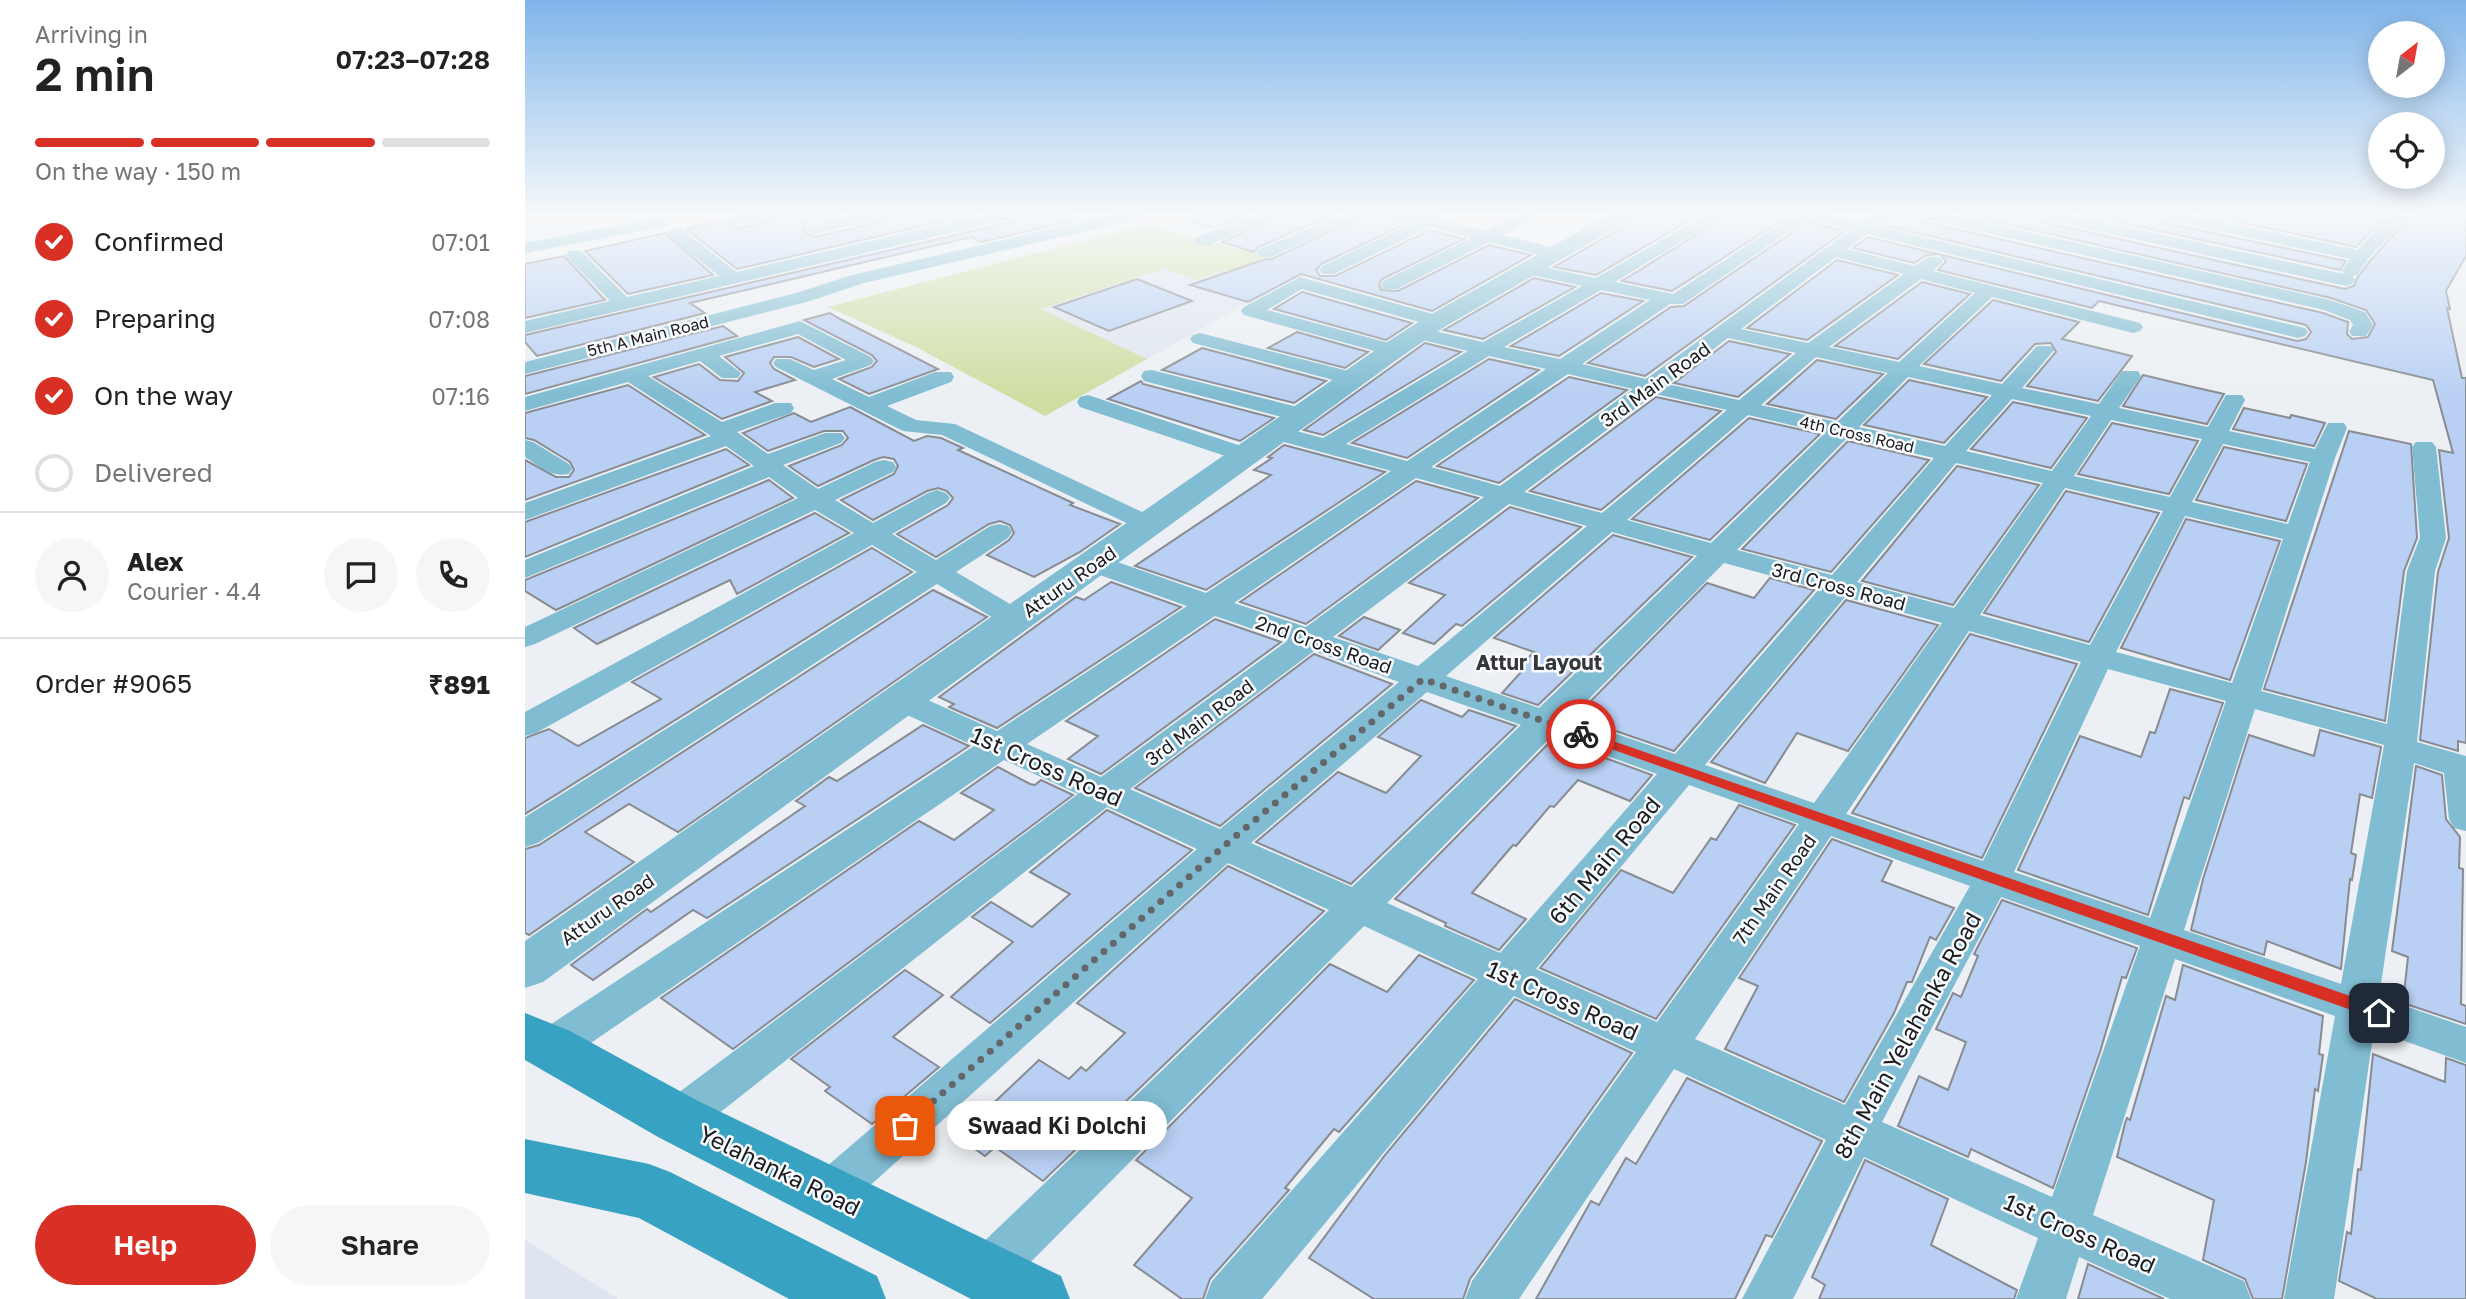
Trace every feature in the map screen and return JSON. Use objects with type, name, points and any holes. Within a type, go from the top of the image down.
[{"type":"main road","name":"Yelahanka Road","points":[[538,1042],[678,1119],[1038,1299]]},
{"type":"main road","points":[[525,1166],[569,1178],[649,1192],[854,1299]]},
{"type":"street","points":[[595,275],[624,304]]},
{"type":"street","points":[[728,275],[732,278]]},
{"type":"street","points":[[525,327],[747,275]]},
{"type":"street","name":"5th A Main Road","points":[[525,368],[803,297],[876,275]]},
{"type":"street","points":[[1390,285],[1411,275]]},
{"type":"street","name":"Atturu Road","points":[[525,968],[1352,379],[1416,335],[1520,275]]},
{"type":"street","points":[[1576,275],[1598,284],[1676,300],[1715,275]]},
{"type":"street","points":[[1327,446],[1614,275]]},
{"type":"street","name":"3rd Main Road","points":[[678,1119],[1104,792],[1802,275]]},
{"type":"street","points":[[828,1194],[1224,846],[1812,350],[1914,275]]},
{"type":"street","points":[[1949,275],[1989,290],[2133,327]]},
{"type":"street","points":[[2059,275],[2298,332]]},
{"type":"street","points":[[2102,285],[2115,275]]},
{"type":"street","points":[[2188,275],[2330,306],[2358,316],[2363,325],[2359,332]]},
{"type":"street","points":[[2321,275],[2346,280]]},
{"type":"street","points":[[2330,306],[2349,275]]},
{"type":"street","points":[[1300,283],[1416,335],[1251,311],[1300,283]]},
{"type":"street","points":[[987,1272],[1904,369],[1989,290]]},
{"type":"street","points":[[538,1042],[1000,746],[1665,299]]},
{"type":"street","points":[[525,404],[800,327],[864,361],[812,378]]},
{"type":"street","points":[[1726,332],[2213,435],[2330,443],[2297,534],[2041,1299]]},
{"type":"street","name":"4th Cross Road","points":[[1416,335],[2297,534]]},
{"type":"street","points":[[1200,339],[1352,379]]},
{"type":"street","name":"6th Main Road","points":[[1230,1299],[1949,455],[2044,350]]},
{"type":"street","points":[[703,354],[730,373]]},
{"type":"street","points":[[783,363],[911,426],[947,429],[1148,524]]},
{"type":"street","points":[[630,374],[724,434],[815,499],[1016,619]]},
{"type":"street","name":"3rd Cross Road","points":[[1152,376],[1289,424],[1327,446],[2243,696],[2400,743],[2460,766],[2466,820]]},
{"type":"street","name":"7th Main Road","points":[[1490,1299],[2130,376]]},
{"type":"street","points":[[868,405],[943,377]]},
{"type":"street","name":"8th Main Yelahanka Road","points":[[1767,1299],[1854,1131],[1993,878],[2098,657],[2213,435],[2234,400]]},
{"type":"street","points":[[1087,402],[1245,456]]},
{"type":"street","points":[[525,512],[783,408]]},
{"type":"street","points":[[525,570],[833,438]]},
{"type":"street","points":[[525,447],[559,469]]},
{"type":"street","points":[[2309,1299],[2400,743],[2421,570],[2433,538],[2424,447]]},
{"type":"street","points":[[525,638],[884,467]]},
{"type":"street","points":[[525,726],[937,498]]},
{"type":"street","points":[[525,834],[999,532]]},
{"type":"street","name":"2nd Cross Road","points":[[1093,563],[2466,1045]]},
{"type":"street","name":"1st Cross Road","points":[[901,700],[2226,1299]]},
{"type":"shaded area","points":[[1145,275],[1182,275],[1196,280],[1212,275],[1237,275],[1273,289],[1147,359],[1040,309]]},
{"type":"shaded area","points":[[525,1240],[618,1299],[525,1299]]},
{"type":"green space","points":[[953,275],[1145,275],[1041,309],[1147,359],[1045,416],[916,347],[828,307]]},
{"type":"green space","points":[[1182,275],[1212,275],[1196,280]]},
{"type":"green space","points":[[1237,275],[1302,275],[1273,289]]},
{"type":"building","points":[[525,275],[581,275],[605,300],[525,318]]},
{"type":"building","points":[[609,275],[713,275],[628,294]]},
{"type":"building","points":[[785,275],[811,275],[690,303],[705,313],[537,356],[525,342],[525,335]]},
{"type":"building","points":[[1220,275],[1300,275],[1248,302],[1190,285]]},
{"type":"building","points":[[1303,275],[1391,275],[1382,279],[1379,284],[1381,290],[1398,291],[1430,275],[1496,275],[1432,311]]},
{"type":"building","points":[[1632,275],[1697,275],[1672,291],[1622,281]]},
{"type":"building","points":[[1730,275],[1785,275],[1645,376],[1588,363],[1671,307],[1684,306]]},
{"type":"building","points":[[1818,275],[1898,275],[1807,340],[1747,328]]},
{"type":"building","points":[[1957,275],[2021,275],[2297,341],[2306,339],[2311,332],[2306,325],[2093,275],[2155,275],[2323,313],[2348,322],[2347,334],[2352,339],[2368,337],[2375,324],[2366,310],[2331,298],[2228,275],[2280,275],[2345,289],[2354,286],[2360,275],[2455,275],[2446,291],[2450,309],[2447,308],[2462,378],[2466,378],[2466,743],[2458,741],[2458,751],[2420,740],[2438,572],[2449,538],[2439,450],[2453,453],[2433,380],[2099,301],[2092,308]]},
{"type":"building","points":[[1534,278],[1575,287],[1483,339],[1444,330]]},
{"type":"building","points":[[1137,279],[1192,301],[1109,331],[1054,307]]},
{"type":"building","points":[[1922,282],[1970,294],[1898,359],[1835,346]]},
{"type":"building","points":[[1302,292],[1412,323],[1386,340],[1274,309]]},
{"type":"building","points":[[1601,293],[1643,301],[1559,356],[1511,346]]},
{"type":"building","points":[[1993,300],[2079,322],[2062,339],[2132,356],[2098,401],[2027,386],[2056,352],[2051,343],[2035,344],[2001,381],[1924,364]]},
{"type":"building","points":[[830,313],[938,369],[869,394],[839,379],[872,367],[877,361],[872,355],[804,320]]},
{"type":"building","points":[[723,326],[737,336],[525,394],[525,376]]},
{"type":"building","points":[[1297,332],[1368,352],[1345,368],[1268,348]]},
{"type":"building","points":[[798,337],[839,359],[814,367],[791,357],[774,357],[770,363],[774,369],[795,380],[755,392],[772,401],[722,419],[654,377],[699,364],[720,380],[738,381],[744,373],[725,357]]},
{"type":"building","points":[[1729,341],[1790,354],[1738,397],[1674,383]]},
{"type":"building","points":[[1425,343],[1461,352],[1323,435],[1304,430]]},
{"type":"building","points":[[1202,348],[1326,381],[1294,403],[1162,370]]},
{"type":"building","points":[[1489,359],[1539,370],[1407,458],[1352,443]]},
{"type":"building","points":[[1817,360],[1883,374],[1836,419],[1767,404]]},
{"type":"building","points":[[2143,375],[2224,394],[2207,424],[2123,406]]},
{"type":"building","points":[[1569,377],[1627,390],[1499,483],[1437,466]]},
{"type":"building","points":[[1909,380],[1987,397],[1944,443],[1864,425]]},
{"type":"building","points":[[1141,381],[1143,384],[1274,418],[1240,441],[1108,399]]},
{"type":"building","points":[[628,385],[705,435],[525,500],[525,460],[556,477],[569,477],[574,470],[570,462],[534,440],[525,438],[525,413]]},
{"type":"building","points":[[1656,397],[1721,411],[1601,510],[1530,491]]},
{"type":"building","points":[[2013,402],[2087,418],[2051,468],[1971,449]]},
{"type":"building","points":[[850,407],[914,441],[927,436],[941,438],[963,448],[958,450],[1073,503],[1070,505],[1120,524],[1080,552],[1034,577],[987,555],[1009,540],[1014,533],[1010,525],[1000,521],[989,524],[936,557],[897,534],[948,505],[953,498],[947,491],[938,488],[927,491],[873,520],[841,500],[894,474],[898,466],[894,459],[883,457],[874,460],[818,486],[789,466],[842,445],[848,438],[843,431],[824,431],[768,451],[743,433],[794,413],[811,422]]},
{"type":"building","points":[[2244,408],[2325,423],[2314,446],[2233,429]]},
{"type":"building","points":[[1749,418],[1820,434],[1710,540],[1632,519]]},
{"type":"building","points":[[2112,423],[2198,441],[2169,494],[2078,474]]},
{"type":"building","points":[[2349,431],[2411,444],[2417,538],[2404,571],[2385,721],[2264,689]]},
{"type":"building","points":[[1848,441],[1929,460],[1831,572],[1742,549]]},
{"type":"building","points":[[1284,445],[1385,472],[1206,590],[1135,566],[1271,475],[1254,470],[1272,458],[1268,457]]},
{"type":"building","points":[[2224,447],[2307,464],[2286,521],[2196,500]]},
{"type":"building","points":[[726,449],[749,465],[525,557],[525,522]]},
{"type":"building","points":[[1957,466],[2039,485],[1953,605],[1862,581]]},
{"type":"building","points":[[769,480],[793,498],[556,610],[525,591],[525,580]]},
{"type":"building","points":[[1416,481],[1478,498],[1306,624],[1240,602]]},
{"type":"building","points":[[2066,491],[2159,513],[2089,642],[1984,613]]},
{"type":"building","points":[[1510,507],[1581,527],[1462,626],[1456,624],[1434,644],[1403,633],[1445,595],[1409,583]]},
{"type":"building","points":[[815,513],[849,533],[737,594],[730,580],[597,644],[574,628]]},
{"type":"building","points":[[2186,519],[2280,541],[2230,680],[2121,648]]},
{"type":"building","points":[[1613,535],[1692,557],[1538,705],[1502,693],[1523,670],[1518,668],[1534,652],[1494,638]]},
{"type":"building","points":[[872,548],[912,572],[525,814],[525,738],[549,729],[578,746],[661,699],[632,682]]},
{"type":"building","points":[[1770,578],[1814,590],[1674,751],[1575,717],[1707,583],[1754,598]]},
{"type":"building","points":[[1111,582],[1181,607],[997,728],[949,707],[954,704],[939,697],[1076,597],[1084,600]]},
{"type":"building","points":[[933,590],[987,617],[678,832],[629,804],[585,832],[634,862],[529,935],[525,933],[525,849],[539,845]]},
{"type":"building","points":[[1846,600],[1938,625],[1848,751],[1797,733],[1765,783],[1711,762]]},
{"type":"building","points":[[1364,617],[1400,630],[1378,650],[1339,636]]},
{"type":"building","points":[[1215,619],[1281,642],[1101,774],[1068,759],[1098,736],[1066,721]]},
{"type":"building","points":[[1970,634],[2077,664],[1982,858],[1852,813]]},
{"type":"building","points":[[1314,654],[1392,684],[1220,826],[1135,788]]},
{"type":"building","points":[[2170,689],[2223,703],[2189,799],[2184,797],[2148,915],[2018,870],[2080,736],[2141,757],[2150,732],[2155,733]]},
{"type":"building","points":[[1421,700],[1462,717],[1469,710],[1516,726],[1351,884],[1256,842],[1338,772],[1386,793],[1421,756],[1378,737]]},
{"type":"building","points":[[923,725],[969,746],[707,918],[693,910],[593,980],[571,965],[647,909],[651,912],[805,806],[796,801],[829,777],[837,781]]},
{"type":"building","points":[[2320,730],[2381,747],[2372,798],[2360,794],[2351,853],[2356,855],[2352,880],[2350,879],[2341,969],[2267,941],[2264,955],[2191,930],[2203,879],[2249,735],[2314,756]]},
{"type":"building","points":[[1553,739],[1652,775],[1630,801],[1578,780],[1554,807],[1550,806],[1516,846],[1513,845],[1472,893],[1526,919],[1499,950],[1445,926],[1446,923],[1395,899]]},
{"type":"building","points":[[2416,766],[2442,775],[2446,819],[2460,837],[2459,868],[2463,869],[2461,1004],[2466,1006],[2466,1024],[2403,1003],[2408,957],[2392,951]]},
{"type":"building","points":[[998,767],[1030,784],[1035,785],[1041,780],[1073,795],[733,1049],[661,998],[919,821],[954,840],[994,810],[961,793]]},
{"type":"building","points":[[1739,805],[1795,825],[1656,1019],[1540,968],[1621,870],[1673,893],[1711,838],[1716,840]]},
{"type":"building","points":[[1107,810],[1192,850],[990,1023],[951,997],[1013,942],[972,917],[991,902],[1032,927],[1070,894],[1030,872]]},
{"type":"building","points":[[1832,839],[1892,861],[1882,881],[1954,908],[1936,940],[1930,937],[1912,982],[1907,982],[1894,1013],[1844,1102],[1725,1049],[1758,986],[1739,978]]},
{"type":"building","points":[[1228,866],[1324,911],[1043,1181],[995,1147],[985,1156],[958,1137],[1039,1060],[1069,1079],[1081,1067],[1086,1071],[1125,1033],[1077,1003]]},
{"type":"building","points":[[2002,900],[2137,948],[2126,978],[2122,977],[2100,1052],[2053,1188],[1971,1149],[1968,1157],[1898,1126],[1919,1076],[1948,1090],[1966,1042],[1936,1029],[1953,993],[1961,997],[1978,956],[1974,954]]},
{"type":"building","points":[[1419,955],[1474,980],[1339,1132],[1334,1129],[1285,1188],[1289,1190],[1210,1279],[1203,1299],[1182,1299],[1134,1265],[1192,1198],[1136,1160],[1330,964],[1387,992]]},
{"type":"building","points":[[2183,965],[2323,1016],[2319,1054],[2323,1055],[2318,1091],[2315,1089],[2306,1162],[2282,1299],[2253,1299],[2245,1279],[2203,1260],[2214,1200],[2117,1157],[2125,1123],[2127,1118],[2130,1120],[2166,996],[2175,1000]]},
{"type":"building","points":[[905,970],[943,995],[893,1037],[939,1067],[872,1124],[825,1091],[830,1087],[791,1059]]},
{"type":"building","points":[[1515,999],[1632,1053],[1470,1279],[1463,1299],[1374,1299],[1309,1258],[1385,1155]]},
{"type":"building","points":[[2373,1054],[2445,1082],[2446,1058],[2466,1065],[2466,1299],[2377,1299],[2339,1281],[2347,1232],[2351,1234],[2358,1169],[2361,1170]]},
{"type":"building","points":[[1687,1078],[1822,1141],[1772,1237],[1766,1235],[1735,1299],[1536,1299],[1591,1201],[1599,1205],[1626,1158],[1636,1164]]},
{"type":"building","points":[[1865,1160],[1948,1199],[1931,1245],[2017,1290],[2014,1299],[1819,1299],[1825,1285],[1812,1277]]},
{"type":"building","points":[[2088,1264],[2164,1299],[2078,1299]]},
{"type":"way so far","points":[[905,1126],[1224,846],[1423,679],[1581,734]]},
{"type":"place","name":"Swaad Ki Dolchi","points":[[905,1126]]},
{"type":"district","name":"Attur Layout","points":[[1539,662]]},
{"type":"route","points":[[1581,734],[2379,1013]]}]
